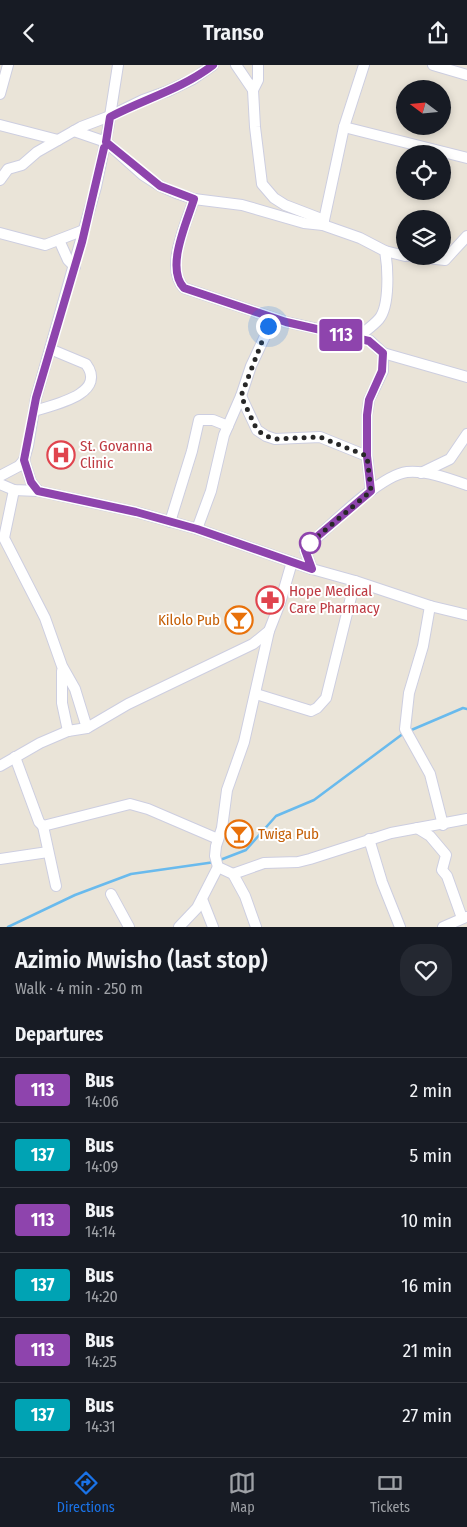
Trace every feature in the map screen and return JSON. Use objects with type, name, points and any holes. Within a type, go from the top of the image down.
[{"type":"street","points":[[0,94],[8,65]]},
{"type":"street","points":[[38,491],[31,482],[24,460],[34,411],[50,349],[75,267],[106,142],[118,65]]},
{"type":"street","points":[[0,180],[8,169],[22,165],[37,152],[74,131],[110,117],[143,100],[193,79],[213,65]]},
{"type":"street","points":[[236,65],[253,90]]},
{"type":"street","points":[[258,65],[258,80],[253,90],[262,185],[274,198],[285,205],[385,251],[396,254]]},
{"type":"street","points":[[324,223],[344,127],[364,65]]},
{"type":"street","points":[[433,65],[467,75]]},
{"type":"street","points":[[0,125],[58,141]]},
{"type":"street","points":[[344,127],[467,158]]},
{"type":"street","points":[[74,131],[106,142],[160,186],[194,199],[242,205],[304,223],[324,223]]},
{"type":"street","points":[[194,199],[177,254],[175,267],[177,279],[184,288],[264,315],[358,337],[369,341],[383,353],[467,377]]},
{"type":"street","points":[[0,233],[45,245],[59,241],[84,229]]},
{"type":"street","points":[[451,253],[467,236]]},
{"type":"street","points":[[59,241],[68,260],[75,267]]},
{"type":"street","points":[[358,337],[380,318],[384,310],[386,301],[385,251]]},
{"type":"street","points":[[197,529],[212,491],[220,447],[241,396],[251,365],[266,334],[268,326],[264,315]]},
{"type":"street","points":[[34,411],[73,397],[87,389],[89,385],[90,371],[86,364],[50,349]]},
{"type":"street","points":[[371,491],[366,433],[369,400],[382,371],[383,353]]},
{"type":"street","points":[[241,396],[257,430],[266,436],[275,439],[320,437],[367,456]]},
{"type":"street","points":[[170,522],[199,420],[213,420],[228,426]]},
{"type":"street","points":[[421,473],[450,459],[467,435]]},
{"type":"street","points":[[0,476],[13,471],[24,460]]},
{"type":"street","points":[[312,569],[305,550],[312,541],[371,491],[392,476],[406,472],[421,473],[467,485]]},
{"type":"street","points":[[0,484],[14,490],[38,491],[197,529],[312,569],[356,581],[430,606],[467,615]]},
{"type":"street","points":[[14,490],[4,538],[45,618],[62,665],[75,689],[87,728]]},
{"type":"street","points":[[179,927],[197,908],[218,867],[215,856],[222,828],[227,790],[244,741],[269,631],[280,603],[292,562]]},
{"type":"street","points":[[256,694],[311,711],[322,705],[326,698],[356,581]]},
{"type":"street","points":[[430,606],[423,646],[409,693],[405,729],[430,774],[443,825]]},
{"type":"street","points":[[0,766],[68,731],[87,728],[128,704],[253,644],[269,631]]},
{"type":"street","points":[[62,665],[64,677],[62,703],[68,731]]},
{"type":"street","points":[[15,757],[42,826],[56,886]]},
{"type":"street","points":[[42,826],[130,804],[148,809],[218,839]]},
{"type":"street","points":[[233,874],[264,863],[298,862],[310,859],[369,839],[417,827],[443,825],[467,819]]},
{"type":"street","points":[[417,827],[430,836],[446,855],[442,870],[447,876],[464,917],[443,927]]},
{"type":"street","points":[[369,839],[382,882],[400,927]]},
{"type":"street","points":[[0,859],[48,852]]},
{"type":"street","points":[[218,867],[233,874],[245,896],[256,927]]},
{"type":"street","points":[[111,894],[128,927]]},
{"type":"street","points":[[202,899],[213,927]]},
{"type":"waterway","points":[[409,731],[463,708],[467,709]]},
{"type":"waterway","points":[[220,860],[246,850],[276,816],[314,800],[404,733]]},
{"type":"waterway","points":[[8,927],[75,895],[131,874],[215,862]]},
{"type":"bus line","name":"113","points":[[104,148],[82,242],[36,398],[24,460],[31,482],[38,491],[136,512],[197,529],[312,569],[305,550],[312,541],[371,491],[367,456],[367,415],[369,400],[377,386],[382,371],[383,353],[369,341],[358,337],[349,337],[286,322],[184,288],[177,279],[175,267],[177,254],[194,199],[160,186],[144,175],[106,142],[110,117],[143,100],[193,79],[213,65]]},
{"type":"place","name":"St. Govanna Clinic","points":[[61,455]]},
{"type":"place","name":"Hope Medical Care Pharmacy","points":[[270,600]]},
{"type":"place","name":"Kilolo Pub","points":[[239,620]]},
{"type":"place","name":"Twiga Pub","points":[[239,834]]},
{"type":"route","points":[[268,326],[251,365],[241,396],[257,430],[275,439],[320,437],[367,456],[371,491],[310,543]]}]
